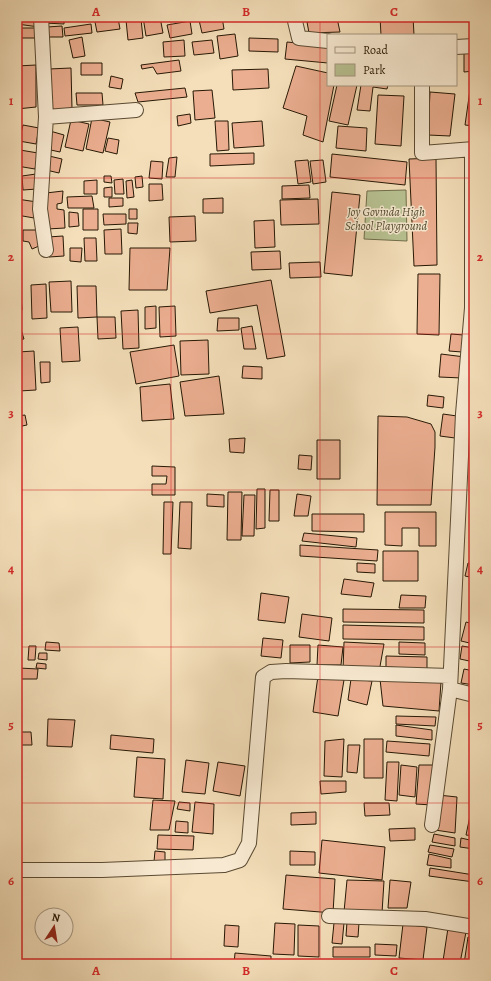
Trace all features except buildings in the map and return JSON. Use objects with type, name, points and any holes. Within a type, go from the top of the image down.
[{"type":"street","points":[[41,17],[46,117],[40,209],[46,250]]},
{"type":"street","points":[[294,17],[299,38],[327,41]]},
{"type":"street","points":[[457,47],[474,46]]},
{"type":"street","points":[[422,86],[422,153],[473,149],[472,308],[463,414],[450,683],[432,825]]},
{"type":"street","points":[[46,117],[136,110]]},
{"type":"street","points":[[17,870],[102,870],[224,865],[240,860],[249,843],[263,678],[271,672],[286,671],[450,683],[474,695]]},
{"type":"street","points":[[329,916],[425,919],[474,926]]},
{"type":"green space","name":"Joy Govinda High School Playground","points":[[406,190],[407,241],[364,239],[367,191]]}]
